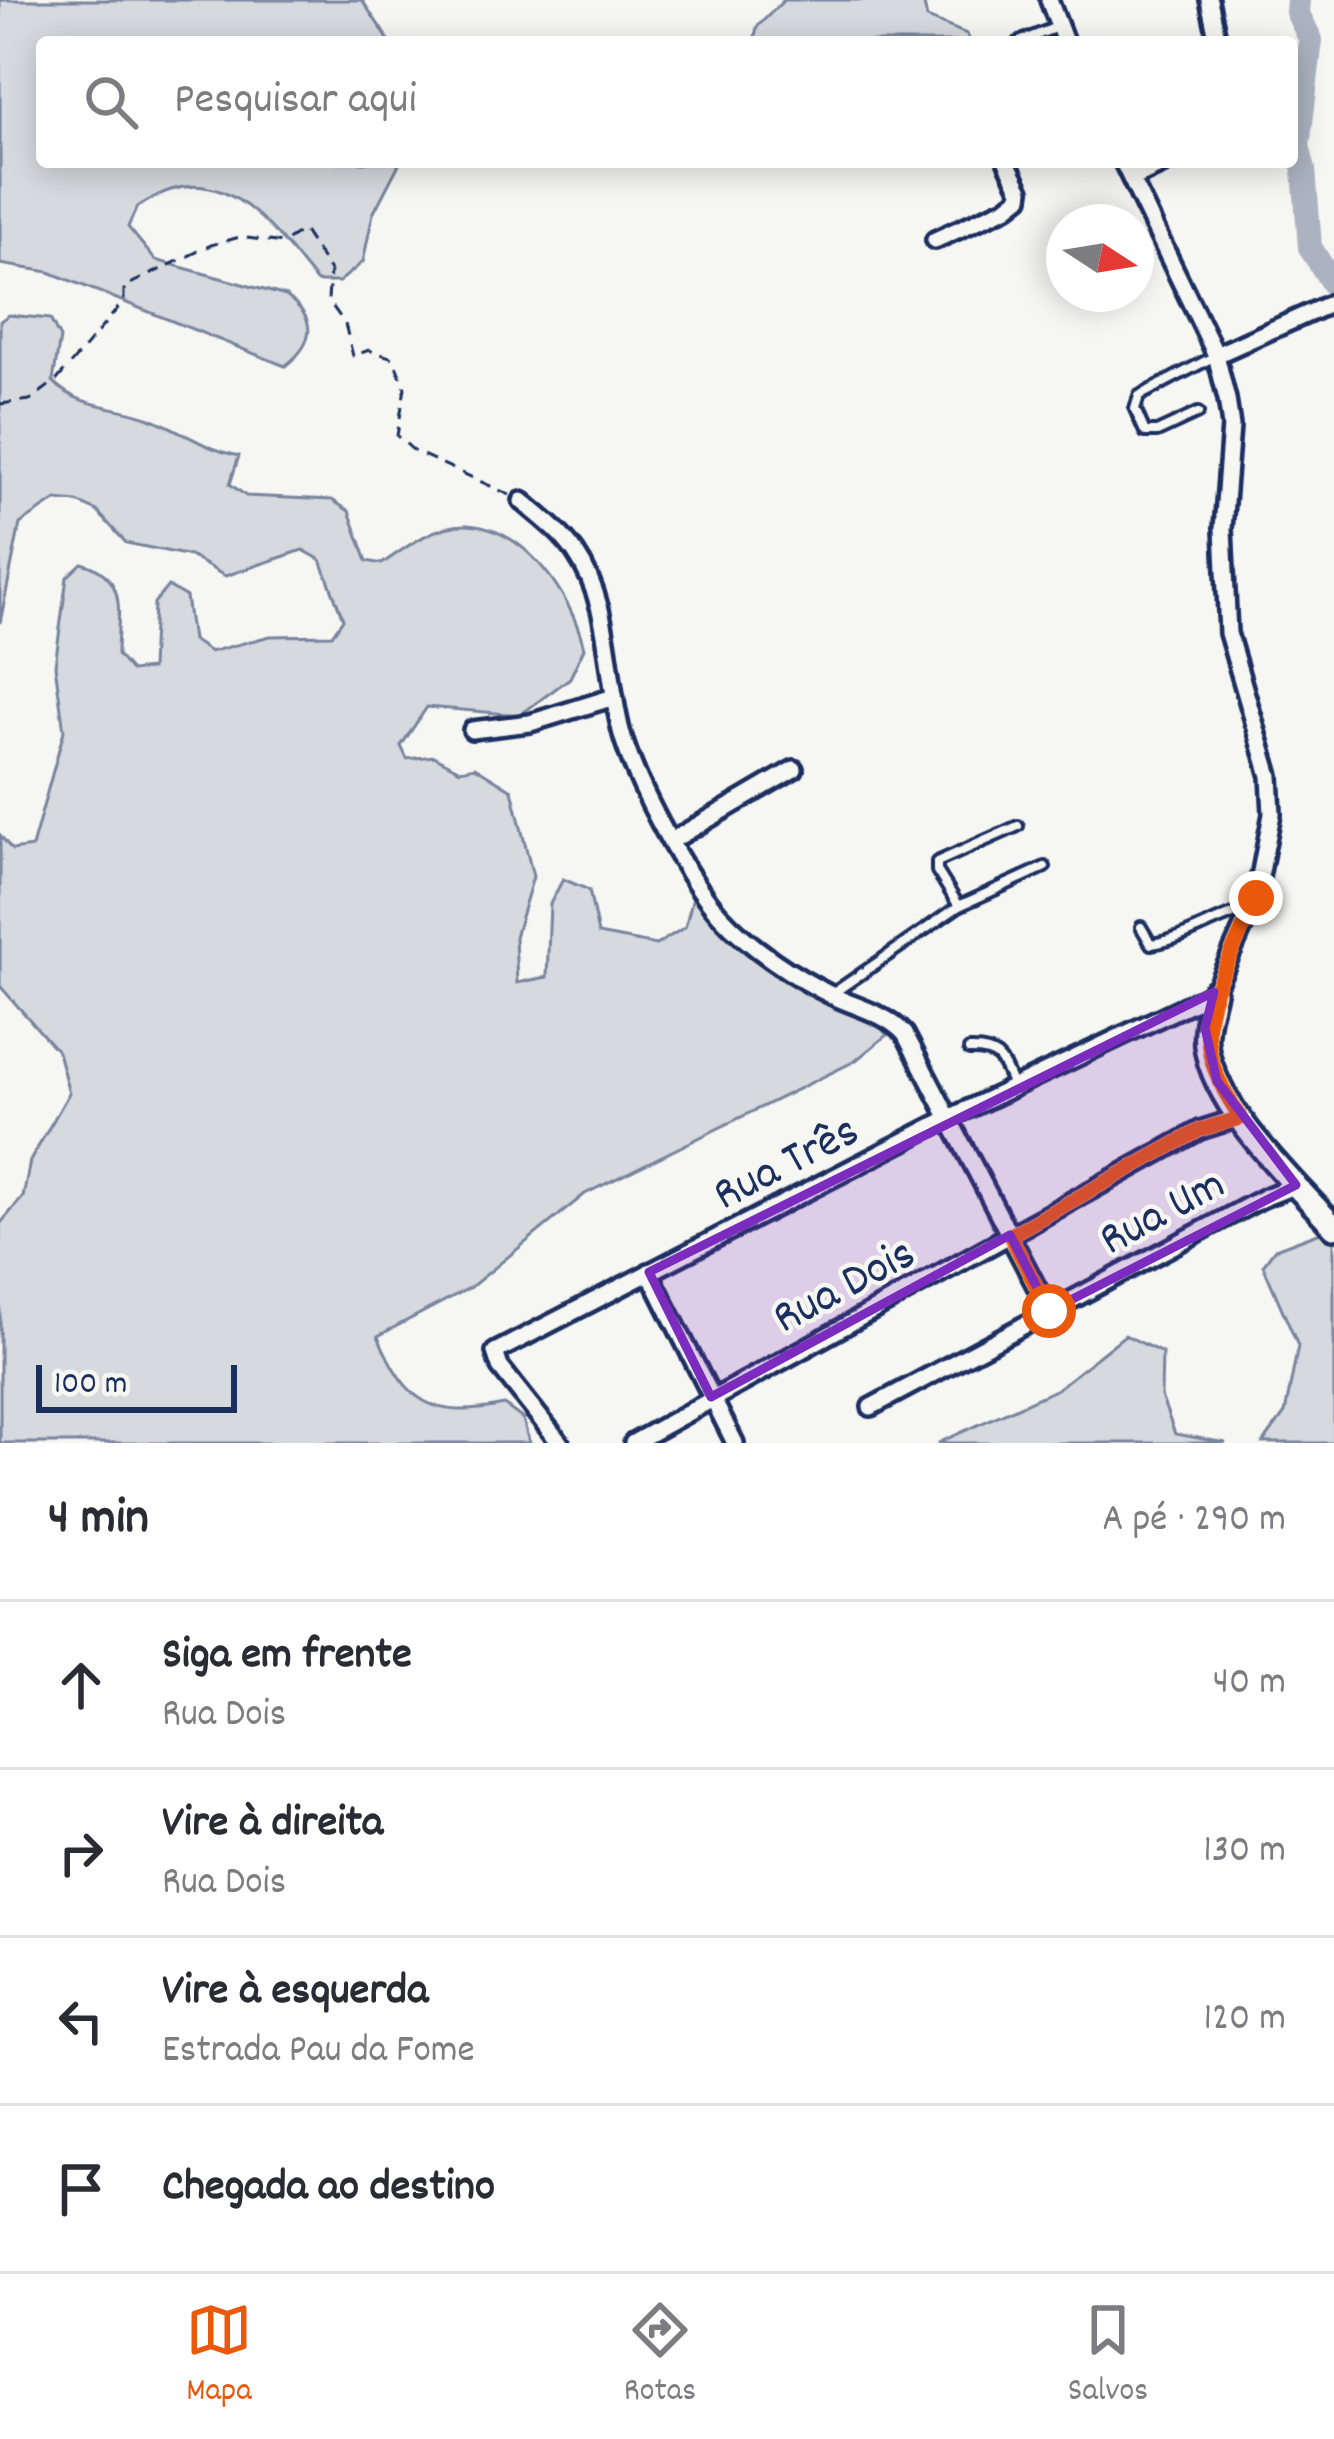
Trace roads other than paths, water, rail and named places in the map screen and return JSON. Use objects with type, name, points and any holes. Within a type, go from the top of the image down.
[{"type":"street","points":[[1049,0],[1062,34]]},
{"type":"street","points":[[1209,0],[1216,36]]},
{"type":"street","points":[[934,240],[1020,197],[1009,168]]},
{"type":"street","points":[[1126,168],[1216,355],[1231,426],[1223,529],[1228,633],[1270,776],[1271,814],[1252,908],[1214,992],[1206,1045],[1217,1082],[1241,1118],[1334,1227]]},
{"type":"street","points":[[1132,179],[1155,168]]},
{"type":"street","points":[[1216,355],[1334,302]]},
{"type":"street","points":[[522,501],[560,534],[590,580],[602,614],[614,698],[637,778],[671,841],[720,915],[770,957],[831,995],[896,1025],[1049,1311]]},
{"type":"street","points":[[472,730],[530,723],[614,698]]},
{"type":"street","points":[[671,841],[794,770]]},
{"type":"street","name":"Rua Três","points":[[560,1443],[494,1359],[495,1352],[949,1118],[1214,992]]},
{"type":"street","name":"Rua Dois","points":[[633,1443],[1200,1130],[1241,1118]]},
{"type":"street","name":"Rua Um","points":[[871,1406],[1263,1198],[1296,1185]]},
{"type":"street","points":[[649,1271],[735,1443]]},
{"type":"lane","points":[[1198,413],[1157,432],[1145,432],[1135,409],[1139,396],[1216,355]]},
{"type":"lane","points":[[959,906],[937,871],[938,862],[1018,826]]},
{"type":"lane","points":[[831,995],[959,906],[1045,867]]},
{"type":"lane","points":[[1141,927],[1151,944],[1166,942],[1224,915],[1252,908]]},
{"type":"lane","points":[[969,1051],[988,1049],[998,1056],[1013,1087]]},
{"type":"waterway","points":[[1298,0],[1297,12],[1311,40],[1298,146],[1310,247],[1334,286]]}]
